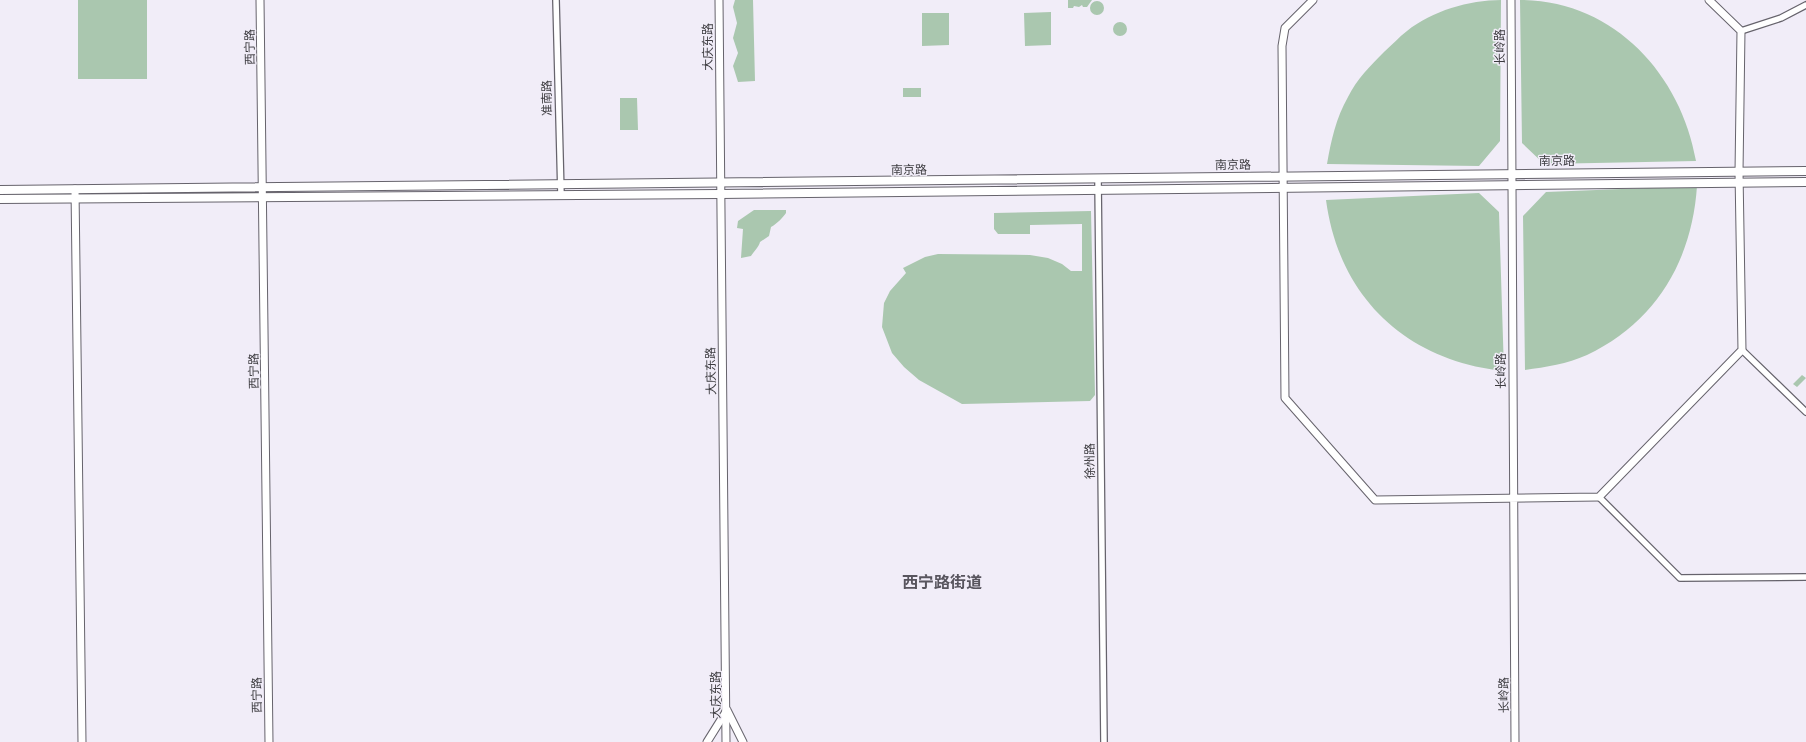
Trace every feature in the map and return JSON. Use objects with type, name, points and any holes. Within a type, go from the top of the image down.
[{"type":"main road","name":"南京路","points":[[0,190],[1806,171]]},
{"type":"main road","name":"南京路","points":[[0,199],[720,194],[1806,182]]},
{"type":"street","name":"西宁路","points":[[260,0],[268,742]]},
{"type":"street","name":"准南路","points":[[556,0],[561,195]]},
{"type":"street","name":"大庆东路","points":[[719,0],[727,710],[726,742]]},
{"type":"street","points":[[1314,0],[1286,28],[1282,46],[1285,398],[1375,500],[1599,497],[1742,350],[1739,172],[1741,31],[1709,0]]},
{"type":"street","name":"长岭路","points":[[1511,0],[1513,498],[1516,742]]},
{"type":"street","points":[[1741,31],[1781,18],[1806,5]]},
{"type":"street","name":"徐州路","points":[[1098,179],[1104,742]]},
{"type":"street","points":[[75,189],[82,742]]},
{"type":"street","points":[[1742,350],[1806,412]]},
{"type":"street","points":[[1599,497],[1680,578],[1806,577]]},
{"type":"street","points":[[707,742],[727,710]]},
{"type":"street","points":[[727,710],[743,742]]},
{"type":"green space","points":[[78,0],[147,0],[147,79],[78,79]]},
{"type":"green space","points":[[735,0],[753,0],[755,81],[738,82],[733,66],[738,53],[733,38],[737,23],[733,7]]},
{"type":"green space","points":[[1068,0],[1092,0],[1087,7],[1083,7],[1082,5],[1079,7],[1074,6],[1073,8],[1068,8]]},
{"type":"green space","points":[[1501,0],[1500,141],[1479,166],[1327,164],[1337,121],[1352,90],[1369,68],[1398,38],[1417,24],[1439,12],[1476,2]]},
{"type":"green space","points":[[1520,0],[1554,3],[1585,13],[1613,28],[1637,48],[1658,72],[1675,99],[1688,129],[1696,161],[1544,164],[1522,143]]},
{"type":"green space","points":[[1094,1],[1100,1],[1104,5],[1104,11],[1100,15],[1094,15],[1090,11],[1090,5]]},
{"type":"green space","points":[[1051,12],[1051,45],[1025,46],[1024,13]]},
{"type":"green space","points":[[922,13],[949,13],[949,45],[922,46]]},
{"type":"green space","points":[[1117,22],[1123,22],[1127,26],[1127,32],[1123,36],[1117,36],[1113,32],[1113,26]]},
{"type":"green space","points":[[903,88],[921,88],[921,97],[903,97]]},
{"type":"green space","points":[[620,98],[637,98],[638,130],[620,130]]},
{"type":"green space","points":[[1697,186],[1694,213],[1678,264],[1666,286],[1651,307],[1633,325],[1611,341],[1587,355],[1564,363],[1525,370],[1523,216],[1546,192]]},
{"type":"green space","points":[[1479,193],[1499,212],[1504,371],[1469,365],[1437,354],[1408,338],[1384,318],[1362,295],[1346,267],[1333,235],[1326,200]]},
{"type":"green space","points":[[754,210],[786,210],[786,213],[771,227],[769,236],[760,242],[751,256],[741,258],[743,229],[737,228],[738,221]]},
{"type":"green space","points":[[1091,211],[1095,395],[1090,401],[962,404],[919,380],[904,367],[892,353],[882,327],[884,303],[890,291],[906,273],[903,268],[925,257],[938,254],[1030,255],[1048,258],[1062,264],[1071,271],[1082,271],[1082,224],[1030,225],[1030,234],[998,234],[994,229],[994,213]]},
{"type":"green space","points":[[1802,375],[1806,378],[1797,387],[1793,384]]},
{"type":"district","name":"西宁路街道","points":[[942,583]]}]
